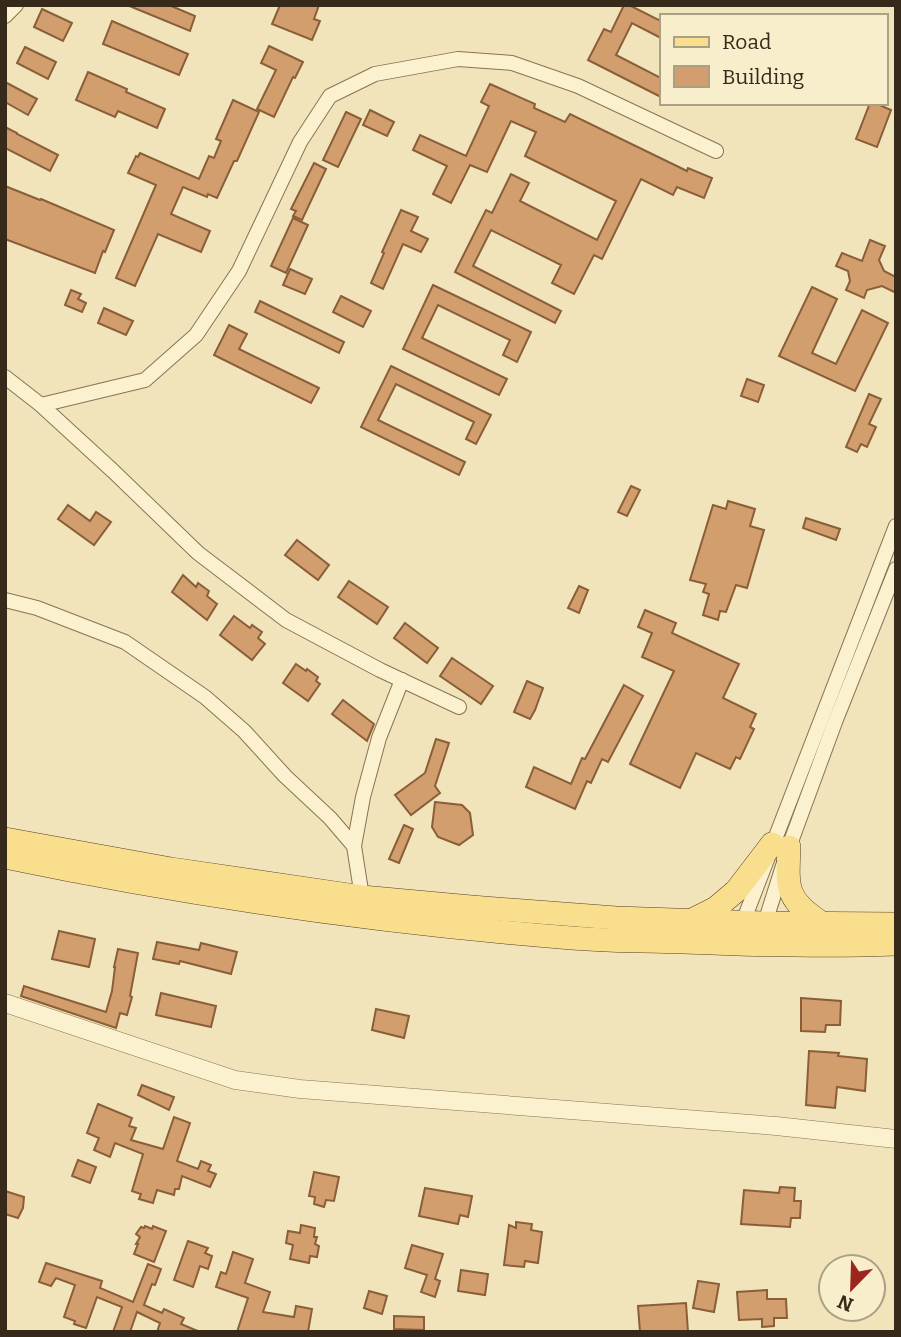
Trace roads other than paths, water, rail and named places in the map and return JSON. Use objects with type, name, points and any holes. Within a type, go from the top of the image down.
[{"type":"main road","points":[[5,839],[311,891],[498,909],[616,918],[690,920],[751,933],[861,946],[896,944]]},
{"type":"main road","points":[[690,920],[716,908],[781,846]]},
{"type":"main road","points":[[781,846],[791,895],[803,910],[823,924]]},
{"type":"main road","points":[[5,857],[100,877],[203,894],[381,919],[575,939],[751,933],[823,924],[896,924]]},
{"type":"street","points":[[5,16],[16,5]]},
{"type":"street","points":[[41,405],[145,380],[196,335],[239,271],[300,142],[330,96],[376,74],[458,59],[512,63],[578,86],[716,151]]},
{"type":"street","points":[[5,377],[41,405],[198,553],[286,620],[380,670],[459,706]]},
{"type":"street","points":[[751,933],[896,526]]},
{"type":"street","points":[[751,933],[781,846],[835,722],[896,569]]},
{"type":"street","points":[[5,600],[37,608],[125,642],[205,698],[244,732],[285,776],[330,818],[354,846]]},
{"type":"street","points":[[362,897],[354,846],[363,797],[379,738],[402,680]]},
{"type":"street","points":[[5,1003],[236,1080],[266,1085],[776,1126],[896,1139]]}]
